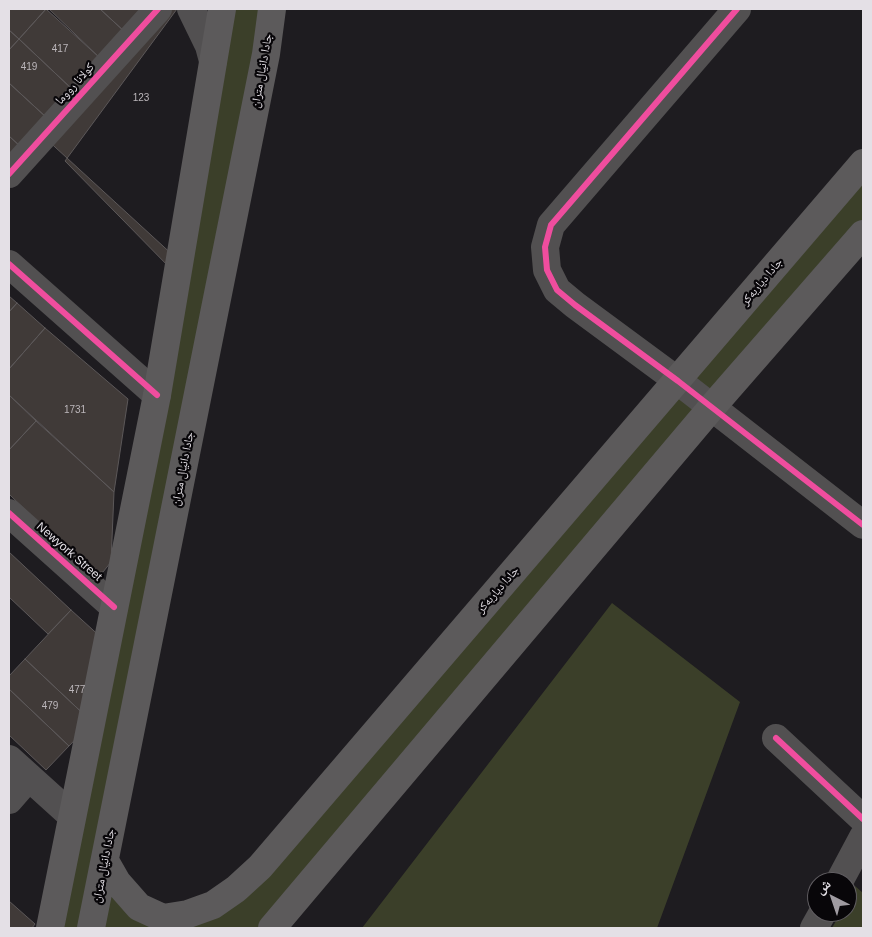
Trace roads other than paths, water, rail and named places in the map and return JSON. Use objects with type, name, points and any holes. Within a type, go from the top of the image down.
[{"type":"main road","points":[[50,928],[71,815],[157,396],[222,9]]},
{"type":"main road","name":"جادا دانيال متران","points":[[91,928],[264,63],[272,9]]},
{"type":"main road","name":"جادا دیاربه‌كر","points":[[105,861],[117,882],[139,907],[163,918],[188,914],[212,905],[236,889],[260,867],[863,163]]},
{"type":"main road","points":[[272,928],[712,407],[863,234]]},
{"type":"street","name":"كولانا رووما","points":[[9,174],[158,9]]},
{"type":"street","points":[[191,9],[209,46],[213,61]]},
{"type":"street","points":[[737,9],[551,225],[545,247],[547,270],[557,290],[862,521]]},
{"type":"street","points":[[9,264],[157,396]]},
{"type":"street","name":"Newyork Street","points":[[11,520],[114,606]]},
{"type":"street","points":[[776,738],[863,819]]},
{"type":"street","points":[[9,759],[71,815]]},
{"type":"street","points":[[9,800],[29,777]]},
{"type":"street","points":[[844,872],[863,837]]}]
